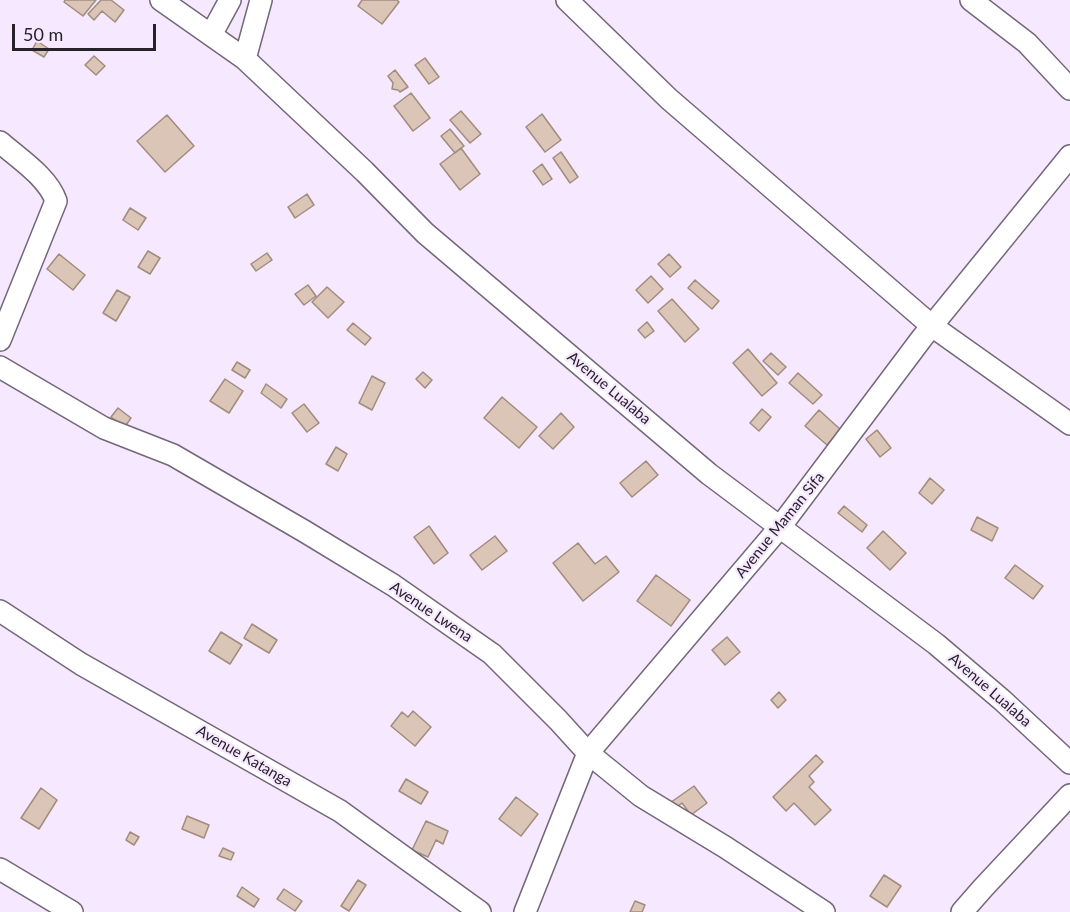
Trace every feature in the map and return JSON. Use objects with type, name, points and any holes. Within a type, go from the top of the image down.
[{"type":"street","name":"Avenue Lualaba","points":[[161,0],[245,59],[365,172],[425,233],[709,474],[936,644],[1070,763]]},
{"type":"street","points":[[211,35],[230,0]]},
{"type":"street","points":[[245,59],[261,0]]},
{"type":"street","points":[[567,0],[669,99],[932,326],[1070,424]]},
{"type":"street","points":[[971,0],[1027,43],[1070,89]]},
{"type":"street","points":[[0,142],[42,180],[56,201],[0,340]]},
{"type":"street","name":"Avenue Maman Sifa","points":[[525,912],[588,753],[780,527],[932,326],[1070,156]]},
{"type":"street","name":"Avenue Lwena","points":[[0,367],[104,428],[173,455],[393,585],[492,654],[588,753],[641,796],[725,847],[824,912]]},
{"type":"street","name":"Avenue Katanga","points":[[0,611],[81,664],[340,811],[480,912]]},
{"type":"street","points":[[963,912],[982,888],[1070,795]]},
{"type":"street","points":[[0,869],[72,912]]},
{"type":"building","points":[[65,0],[96,0],[83,16],[64,2]]},
{"type":"building","points":[[101,0],[111,0],[124,10],[115,22],[102,11],[94,20],[88,14]]},
{"type":"building","points":[[362,0],[397,0],[399,2],[382,24],[358,6]]},
{"type":"building","points":[[37,41],[49,49],[44,57],[32,50]]},
{"type":"building","points":[[94,56],[105,66],[96,75],[85,65]]},
{"type":"building","points":[[425,58],[439,77],[429,84],[415,65]]},
{"type":"building","points":[[395,70],[408,87],[400,92],[392,89],[393,83],[388,76]]},
{"type":"building","points":[[411,93],[430,118],[413,131],[394,106]]},
{"type":"building","points":[[461,111],[481,134],[470,143],[450,120]]},
{"type":"building","points":[[542,114],[561,140],[545,152],[526,127]]},
{"type":"building","points":[[167,115],[194,146],[165,172],[137,141]]},
{"type":"building","points":[[450,129],[464,146],[455,153],[441,136]]},
{"type":"building","points":[[461,148],[480,174],[460,190],[440,164]]},
{"type":"building","points":[[561,152],[578,177],[570,183],[553,158]]},
{"type":"building","points":[[542,164],[552,179],[543,185],[533,171]]},
{"type":"building","points":[[307,194],[314,205],[295,218],[288,207]]},
{"type":"building","points":[[130,208],[146,218],[138,230],[123,220]]},
{"type":"building","points":[[148,251],[160,258],[150,274],[138,267]]},
{"type":"building","points":[[267,253],[272,260],[256,271],[251,264]]},
{"type":"building","points":[[59,254],[85,275],[73,290],[47,269]]},
{"type":"building","points":[[669,254],[681,267],[670,277],[658,264]]},
{"type":"building","points":[[651,276],[663,289],[648,303],[636,290]]},
{"type":"building","points":[[695,280],[719,301],[712,309],[688,288]]},
{"type":"building","points":[[308,285],[316,296],[304,305],[295,294]]},
{"type":"building","points":[[327,287],[344,302],[328,318],[312,302]]},
{"type":"building","points":[[117,290],[130,297],[116,321],[103,313]]},
{"type":"building","points":[[672,299],[699,329],[685,342],[658,311]]},
{"type":"building","points":[[647,322],[654,331],[645,338],[638,330]]},
{"type":"building","points":[[353,323],[371,338],[365,345],[347,330]]},
{"type":"building","points":[[748,349],[777,383],[762,396],[733,363]]},
{"type":"building","points":[[771,353],[786,367],[778,375],[763,361]]},
{"type":"building","points":[[237,362],[250,370],[245,378],[232,370]]},
{"type":"building","points":[[423,372],[432,380],[425,388],[416,379]]},
{"type":"building","points":[[798,373],[822,395],[813,404],[789,383]]},
{"type":"building","points":[[372,376],[385,383],[372,410],[359,403]]},
{"type":"building","points":[[225,379],[243,391],[229,413],[210,401]]},
{"type":"building","points":[[266,384],[287,399],[281,408],[261,393]]},
{"type":"building","points":[[502,397],[537,427],[519,448],[484,418]]},
{"type":"building","points":[[304,404],[319,423],[307,432],[292,413]]},
{"type":"building","points":[[118,408],[131,418],[124,428],[111,417]]},
{"type":"building","points":[[762,409],[771,417],[759,431],[750,423]]},
{"type":"building","points":[[819,410],[841,430],[827,445],[805,426]]},
{"type":"building","points":[[561,413],[574,427],[553,449],[539,436]]},
{"type":"building","points":[[877,430],[891,448],[880,457],[866,439]]},
{"type":"building","points":[[336,447],[347,454],[338,471],[326,464]]},
{"type":"building","points":[[646,461],[658,475],[632,497],[620,483]]},
{"type":"building","points":[[930,478],[944,490],[932,504],[919,493]]},
{"type":"building","points":[[844,506],[867,525],[862,532],[838,513]]},
{"type":"building","points":[[977,517],[998,528],[992,541],[971,530]]},
{"type":"building","points":[[429,526],[448,553],[434,564],[414,537]]},
{"type":"building","points":[[883,531],[906,553],[890,570],[867,548]]},
{"type":"building","points":[[495,536],[507,551],[482,570],[470,555]]},
{"type":"building","points":[[578,543],[595,564],[606,556],[619,572],[583,601],[553,563]]},
{"type":"building","points":[[1015,565],[1043,586],[1033,599],[1005,578]]},
{"type":"building","points":[[656,575],[690,600],[671,626],[637,601]]},
{"type":"building","points":[[252,624],[277,640],[269,653],[244,638]]},
{"type":"building","points":[[221,632],[242,645],[230,664],[209,651]]},
{"type":"building","points":[[727,637],[740,652],[725,665],[712,650]]},
{"type":"building","points":[[779,692],[786,700],[778,708],[771,700]]},
{"type":"building","points":[[413,711],[431,727],[415,746],[391,726],[402,712],[408,717]]},
{"type":"building","points":[[816,755],[823,762],[809,776],[814,782],[809,787],[831,810],[815,825],[794,803],[786,811],[773,797]]},
{"type":"building","points":[[406,779],[428,792],[421,804],[399,791]]},
{"type":"building","points":[[694,786],[707,803],[691,815],[682,803],[672,811],[667,805]]},
{"type":"building","points":[[41,788],[57,800],[39,829],[21,818]]},
{"type":"building","points":[[516,797],[538,814],[521,836],[499,819]]},
{"type":"building","points":[[187,816],[209,825],[204,838],[182,829]]},
{"type":"building","points":[[426,821],[448,831],[443,844],[436,840],[428,857],[412,850]]},
{"type":"building","points":[[130,832],[139,837],[134,845],[126,840]]},
{"type":"building","points":[[223,848],[234,853],[231,860],[219,856]]},
{"type":"building","points":[[884,875],[901,886],[887,907],[870,896]]},
{"type":"building","points":[[358,880],[366,885],[349,911],[341,906]]},
{"type":"building","points":[[242,887],[259,899],[254,907],[237,896]]},
{"type":"building","points":[[284,889],[302,901],[295,911],[277,899]]},
{"type":"building","points":[[635,901],[645,905],[642,912],[630,912]]}]
